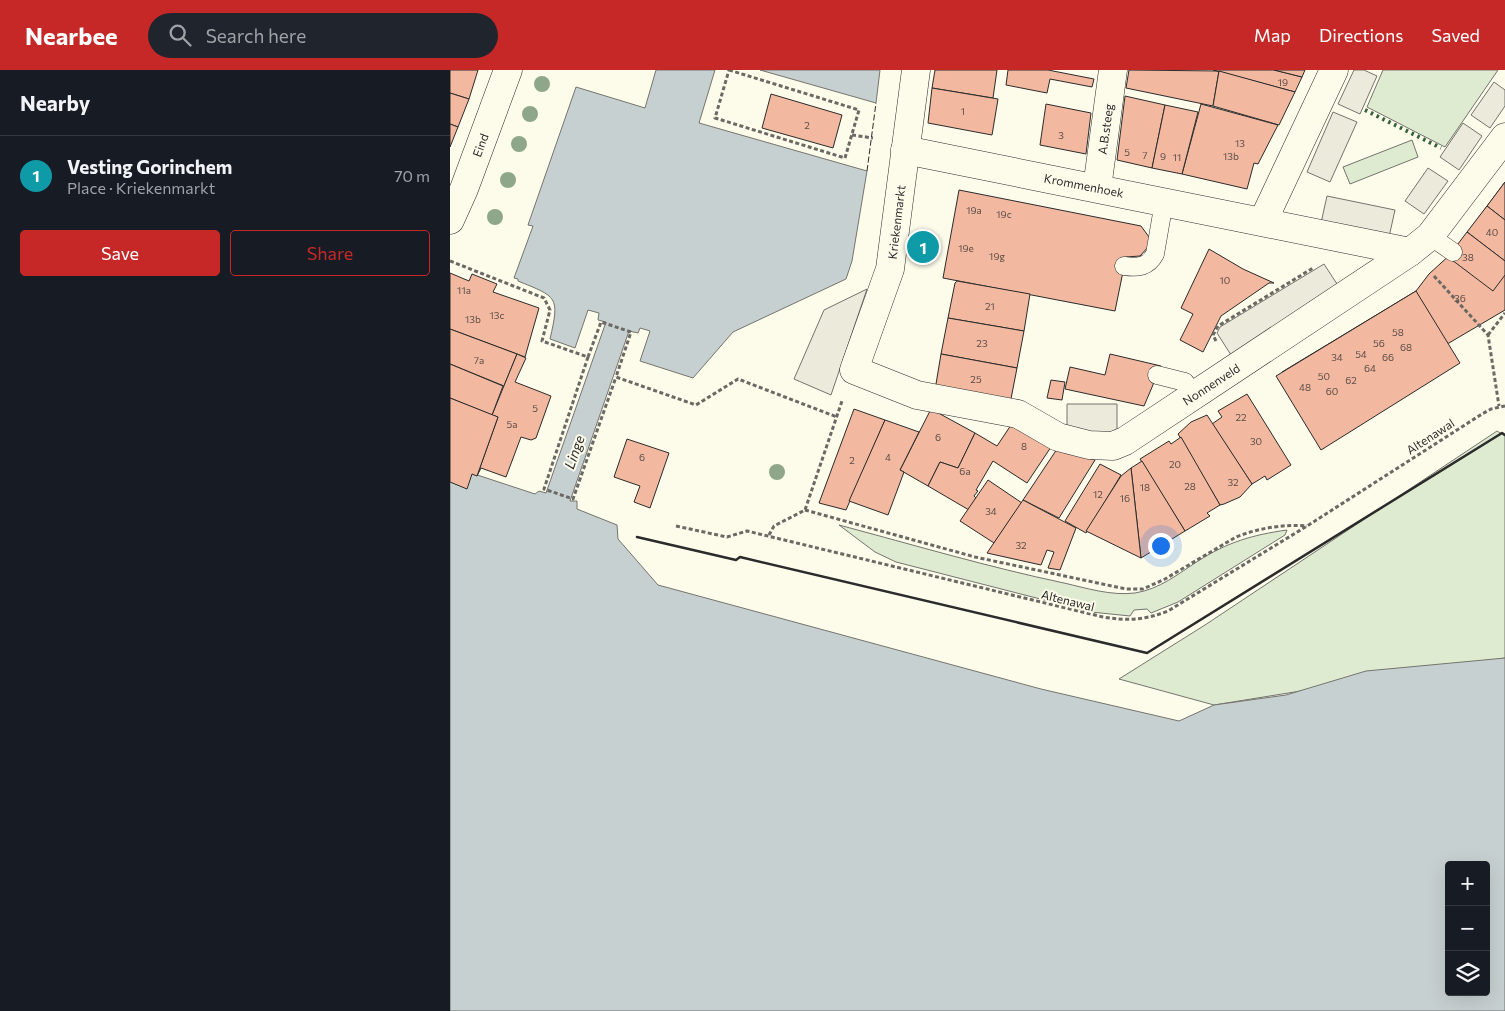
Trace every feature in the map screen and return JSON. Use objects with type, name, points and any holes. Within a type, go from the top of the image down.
[{"type":"street","name":"Eind","points":[[450,220],[464,188],[508,70]]},
{"type":"street","name":"Kriekenmarkt","points":[[854,370],[890,269],[916,70]]},
{"type":"street","name":"A.B.steeg","points":[[1097,188],[1113,70]]},
{"type":"street","points":[[1263,221],[1334,70]]},
{"type":"street","name":"Nonnenveld","points":[[854,370],[916,395],[1018,414],[1058,437],[1103,447],[1113,446],[1125,441],[1234,368],[1423,252],[1505,137]]},
{"type":"street","name":"Krommenhoek","points":[[905,150],[1356,241],[1423,252]]},
{"type":"lane","points":[[1124,266],[1143,266],[1152,261],[1156,254],[1164,202]]},
{"type":"lane","points":[[1423,252],[1453,252]]},
{"type":"lane","points":[[1157,375],[1185,382],[1194,395]]},
{"type":"path","points":[[729,70],[860,110],[852,135],[845,158],[714,118],[729,70]]},
{"type":"path","points":[[1234,368],[1213,335],[1218,326],[1356,241]]},
{"type":"path","points":[[1423,252],[1452,298],[1488,335],[1499,406]]},
{"type":"path","points":[[450,261],[544,298],[550,310],[542,341],[588,357]]},
{"type":"path","points":[[1488,335],[1505,313]]},
{"type":"path","points":[[601,322],[631,332],[616,377],[574,499],[544,489],[601,322]]},
{"type":"path","points":[[806,510],[836,417],[854,370]]},
{"type":"path","points":[[616,377],[696,406],[738,379],[836,417]]},
{"type":"path","name":"Altenawal","points":[[676,526],[727,536],[747,531],[768,535],[1103,617],[1122,620],[1155,617],[1168,611],[1307,526],[1482,414],[1499,406],[1505,406]]},
{"type":"path","points":[[768,535],[774,526],[806,510],[975,557],[1126,588],[1143,588],[1158,583],[1236,536],[1286,525],[1307,526]]},
{"type":"green space","points":[[1383,70],[1498,70],[1445,147],[1367,107]]},
{"type":"green space","points":[[1412,140],[1418,157],[1350,184],[1343,167]]},
{"type":"green space","points":[[1497,431],[1505,436],[1505,658],[1214,705],[1119,679],[1205,625]]},
{"type":"green space","points":[[839,525],[1007,570],[1099,591],[1126,594],[1144,591],[1161,585],[1209,554],[1230,544],[1263,534],[1287,530],[1285,535],[1178,602],[1151,613],[1147,609],[1134,610],[1130,616],[1091,612],[896,562],[875,552]]},
{"type":"shaded area","points":[[1354,70],[1364,70],[1377,76],[1360,114],[1338,104]]},
{"type":"shaded area","points":[[1494,82],[1505,90],[1505,106],[1490,128],[1471,115]]},
{"type":"shaded area","points":[[1333,112],[1357,122],[1330,182],[1307,172]]},
{"type":"shaded area","points":[[1463,123],[1482,136],[1459,170],[1440,157]]},
{"type":"shaded area","points":[[1428,168],[1448,181],[1424,214],[1405,201]]},
{"type":"shaded area","points":[[1327,196],[1395,210],[1389,237],[1321,223]]},
{"type":"shaded area","points":[[1324,264],[1339,287],[1231,355],[1217,333],[1220,327]]},
{"type":"shaded area","points":[[867,289],[831,395],[794,379],[824,310]]},
{"type":"shaded area","points":[[1067,404],[1117,404],[1117,434],[1067,431]]},
{"type":"water","name":"Linge","points":[[656,70],[715,70],[699,123],[867,171],[852,261],[846,279],[733,332],[693,378],[640,361],[650,331],[640,328],[638,333],[629,331],[570,501],[577,501],[577,509],[617,525],[618,539],[658,585],[1041,689],[1179,721],[1214,705],[1286,695],[1366,671],[1505,658],[1505,1011],[450,1011],[450,466],[535,494],[539,491],[546,493],[606,322],[598,320],[599,313],[588,310],[575,348],[550,339],[555,314],[555,306],[552,300],[548,295],[514,278],[533,226],[528,225],[576,87],[645,108]]},
{"type":"water","points":[[760,70],[880,70],[876,103]]},
{"type":"building","points":[[450,70],[478,70],[469,99],[450,93]]},
{"type":"building","points":[[935,70],[997,70],[993,98],[932,88]]},
{"type":"building","points":[[1008,70],[1048,70],[1094,79],[1092,87],[1050,79],[1047,93],[1006,85]]},
{"type":"building","points":[[1129,70],[1219,71],[1213,106],[1126,88]]},
{"type":"building","points":[[1213,70],[1274,70],[1302,77],[1295,92]]},
{"type":"building","points":[[1274,70],[1305,70],[1302,77]]},
{"type":"building","points":[[1219,71],[1295,92],[1279,125],[1213,106]]},
{"type":"building","points":[[932,88],[998,99],[992,135],[928,123]]},
{"type":"building","points":[[450,93],[469,99],[458,127],[450,124]]},
{"type":"building","points":[[771,94],[842,115],[833,148],[762,128]]},
{"type":"building","points":[[1125,96],[1165,105],[1152,168],[1117,160]]},
{"type":"building","points":[[1046,104],[1091,113],[1086,154],[1040,145]]},
{"type":"building","points":[[1201,104],[1278,125],[1258,164],[1254,163],[1247,189],[1182,174]]},
{"type":"building","points":[[1165,105],[1198,112],[1182,174],[1152,168]]},
{"type":"building","points":[[450,124],[458,127],[450,147]]},
{"type":"building","points":[[1505,182],[1505,310],[1313,423],[1282,372],[1416,291],[1429,274],[1453,252]]},
{"type":"building","points":[[1505,182],[1505,220],[1487,206]]},
{"type":"building","points":[[959,190],[1141,226],[1149,237],[1149,246],[1140,256],[1126,257],[1115,311],[943,278]]},
{"type":"building","points":[[1487,206],[1505,220],[1505,261],[1467,232]]},
{"type":"building","points":[[1467,232],[1505,261],[1505,275],[1493,291],[1448,257]]},
{"type":"building","points":[[1209,249],[1243,269],[1274,283],[1269,283],[1221,316],[1203,352],[1180,340],[1193,314],[1181,308]]},
{"type":"building","points":[[450,273],[469,281],[472,274],[497,284],[493,292],[539,308],[525,357],[450,329]]},
{"type":"building","points":[[957,281],[1030,294],[1024,331],[948,318]]},
{"type":"building","points":[[1416,291],[1460,363],[1321,450],[1276,376]]},
{"type":"building","points":[[948,318],[1024,331],[1017,368],[941,354]]},
{"type":"building","points":[[450,329],[517,354],[504,386],[450,364]]},
{"type":"building","points":[[517,354],[526,358],[515,382],[551,396],[536,438],[531,440],[521,437],[506,477],[481,468],[477,476],[498,417],[492,415]]},
{"type":"building","points":[[941,354],[1017,368],[1010,404],[935,390]]},
{"type":"building","points":[[1110,354],[1161,366],[1144,406],[1065,389],[1070,367],[1105,375]]},
{"type":"building","points":[[450,364],[503,386],[492,415],[450,398]]},
{"type":"building","points":[[1051,380],[1065,382],[1062,400],[1047,398]]},
{"type":"building","points":[[1247,394],[1291,465],[1267,480],[1265,476],[1252,484],[1212,424],[1222,417],[1218,411]]},
{"type":"building","points":[[450,398],[498,417],[477,476],[472,474],[467,489],[450,482]]},
{"type":"building","points":[[854,409],[885,420],[846,510],[819,503]]},
{"type":"building","points":[[931,409],[975,433],[958,468],[940,462],[928,486],[900,470]]},
{"type":"building","points":[[1207,415],[1252,484],[1240,497],[1220,505],[1178,434],[1191,422]]},
{"type":"building","points":[[885,420],[919,432],[900,470],[904,472],[888,515],[849,501]]},
{"type":"building","points":[[1013,422],[1051,447],[1027,483],[993,461],[976,490],[978,491],[974,496],[976,498],[969,510],[928,486],[940,462],[958,468],[975,433],[997,446]]},
{"type":"building","points":[[1181,437],[1220,505],[1207,513],[1210,516],[1185,531],[1140,459],[1169,441],[1171,444]]},
{"type":"building","points":[[627,439],[669,453],[650,508],[634,502],[640,486],[614,477]]},
{"type":"building","points":[[1057,449],[1095,460],[1059,518],[1023,500]]},
{"type":"building","points":[[1142,461],[1185,531],[1141,558],[1131,468]]},
{"type":"building","points":[[1100,464],[1121,475],[1086,533],[1065,521]]},
{"type":"building","points":[[1131,468],[1141,558],[1086,531],[1121,476]]},
{"type":"building","points":[[988,480],[1022,503],[994,543],[960,521]]},
{"type":"building","points":[[1023,500],[1076,528],[1060,570],[1048,568],[1054,552],[1047,550],[1041,565],[987,553]]},
{"type":"hedge","points":[[1365,110],[1441,148]]},
{"type":"fence","points":[[867,171],[876,103]]},
{"type":"wall","points":[[637,537],[736,560],[740,557],[1147,653],[1502,433],[1505,435]]},
{"type":"place","name":"Vesting Gorinchem","points":[[923,247]]}]
